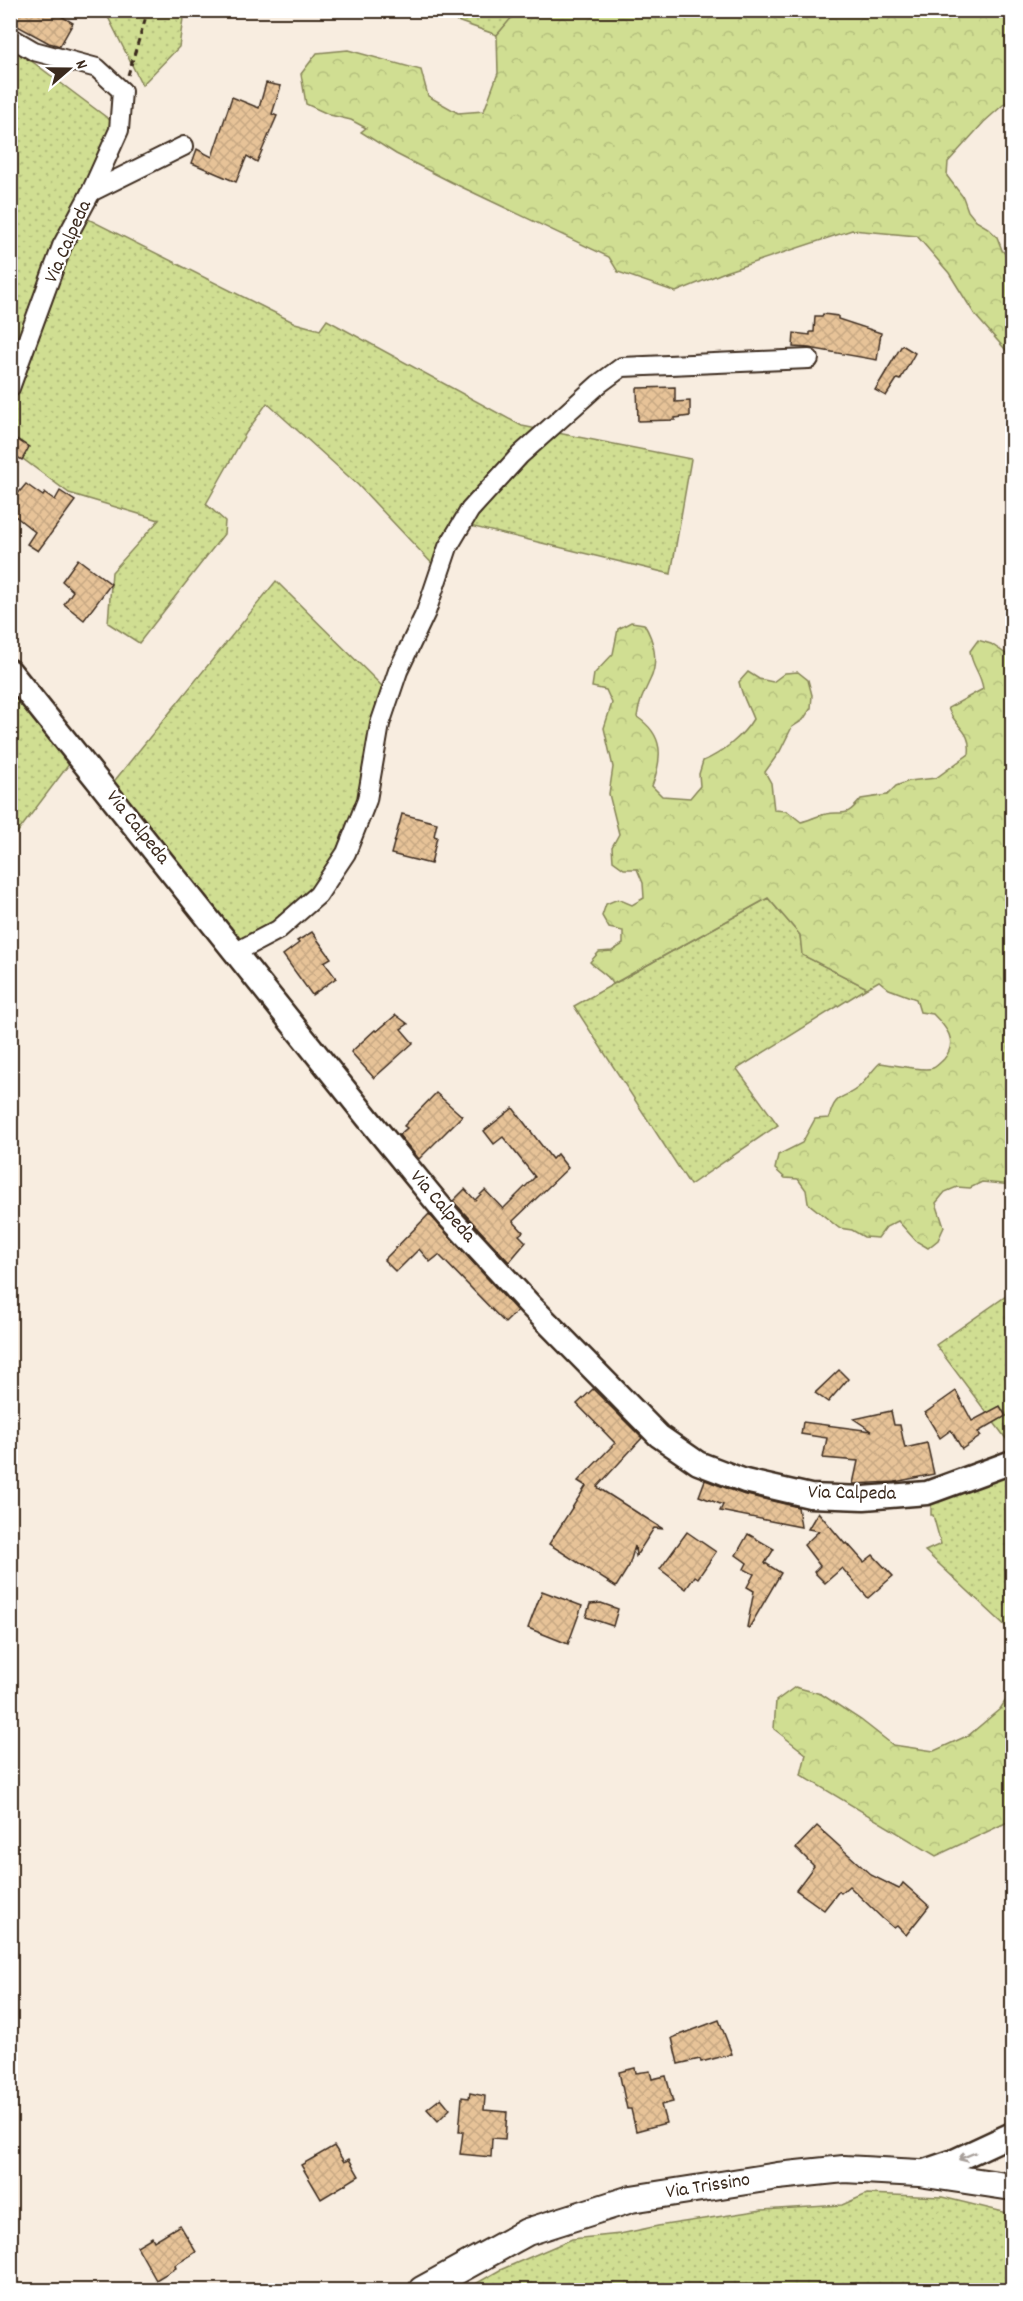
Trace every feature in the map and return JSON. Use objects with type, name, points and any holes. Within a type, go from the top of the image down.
[{"type":"main road","name":"Via Trissino","points":[[422,2290],[527,2232],[631,2199],[778,2176],[844,2169],[920,2173],[1012,2187]]},
{"type":"street","points":[[10,37],[34,51],[97,68],[122,92],[118,130],[91,192]]},
{"type":"street","name":"Via Calpeda","points":[[10,388],[62,246],[91,192],[184,147]]},
{"type":"street","points":[[236,952],[278,930],[318,895],[346,854],[367,800],[380,724],[398,671],[426,612],[447,547],[470,510],[520,455],[599,384],[622,367],[809,359]]},
{"type":"street","name":"Via Calpeda","points":[[10,671],[369,1121],[448,1216],[659,1436],[699,1463],[745,1481],[810,1496],[864,1498],[927,1493],[1012,1462]]},
{"type":"street","points":[[920,2173],[954,2161],[1012,2134]]},
{"type":"path","points":[[122,92],[148,10]]},
{"type":"green space","points":[[518,10],[1012,11],[1012,97],[984,122],[948,162],[947,176],[963,197],[968,211],[976,221],[997,237],[1002,250],[1012,263],[1012,357],[975,315],[949,273],[917,236],[852,230],[725,272],[676,292],[618,272],[609,257],[396,154],[361,132],[366,128],[351,120],[330,115],[306,104],[301,74],[317,53],[348,50],[421,70],[428,96],[458,113],[484,111],[498,73],[497,35]]},
{"type":"green space","points":[[105,11],[184,11],[179,47],[142,85]]},
{"type":"green space","points":[[429,11],[518,11],[497,35]]},
{"type":"green space","points":[[10,45],[118,126],[78,214],[295,323],[320,330],[327,320],[522,426],[691,459],[671,574],[462,524],[439,571],[358,485],[267,403],[246,433],[206,504],[225,521],[224,534],[139,643],[108,623],[112,572],[159,520],[69,493],[11,450]]},
{"type":"green space","points":[[276,581],[389,693],[368,799],[317,894],[234,954],[107,790]]},
{"type":"green space","points":[[631,622],[644,624],[654,651],[653,673],[640,702],[637,717],[646,724],[657,739],[658,766],[652,786],[662,796],[690,798],[700,786],[699,774],[703,761],[731,744],[749,725],[753,719],[739,682],[748,672],[759,679],[773,682],[785,673],[798,672],[808,680],[812,695],[811,708],[803,720],[792,727],[780,751],[765,772],[771,783],[774,810],[787,811],[801,822],[832,813],[847,812],[861,799],[887,795],[896,786],[909,781],[936,778],[969,754],[966,734],[948,708],[983,689],[970,651],[978,640],[991,644],[1012,658],[1012,1185],[982,1182],[970,1188],[957,1187],[945,1192],[936,1203],[944,1227],[938,1240],[928,1248],[916,1241],[898,1221],[886,1227],[878,1238],[864,1237],[852,1230],[839,1228],[808,1203],[806,1190],[798,1179],[785,1178],[775,1169],[778,1155],[802,1143],[815,1119],[829,1118],[838,1099],[861,1085],[880,1063],[928,1069],[944,1059],[950,1046],[949,1035],[933,1014],[920,1012],[916,999],[889,989],[879,981],[867,988],[802,955],[800,935],[768,898],[613,984],[590,962],[599,952],[612,951],[623,944],[623,931],[609,928],[602,916],[606,904],[618,899],[632,905],[644,898],[643,883],[637,869],[624,869],[613,861],[612,847],[619,834],[609,794],[613,767],[604,728],[612,703],[606,690],[592,687],[594,674],[613,654],[618,629]]},
{"type":"green space","points":[[10,671],[76,755],[11,841],[10,841]]},
{"type":"green space","points":[[768,898],[800,935],[803,955],[867,988],[737,1069],[778,1125],[690,1185],[574,1006]]},
{"type":"green space","points":[[1012,1292],[1012,1444],[1010,1444],[936,1345]]},
{"type":"green space","points":[[1012,1468],[1012,1632],[925,1551],[941,1544],[933,1515],[931,1515],[931,1492]]},
{"type":"green space","points":[[795,1687],[821,1694],[861,1720],[893,1745],[934,1751],[969,1735],[1000,1709],[1012,1691],[1012,1820],[936,1856],[801,1775],[806,1754],[774,1729],[776,1701]]},
{"type":"green space","points":[[867,2194],[942,2197],[1012,2214],[1012,2290],[465,2290],[500,2270],[572,2239],[620,2234],[762,2210],[842,2205]]},
{"type":"building","points":[[14,10],[51,10],[73,23],[60,46],[49,43],[10,22]]},
{"type":"building","points":[[266,83],[281,86],[272,114],[277,116],[257,162],[247,156],[236,182],[192,163],[197,149],[212,157],[232,97],[259,108]]},
{"type":"building","points":[[823,314],[838,316],[838,319],[881,333],[877,360],[793,347],[794,333],[810,335],[810,332],[814,332],[815,316]]},
{"type":"building","points":[[902,345],[915,353],[900,380],[897,379],[886,396],[875,390]]},
{"type":"building","points":[[675,387],[675,402],[690,401],[690,416],[675,418],[675,420],[638,421],[637,388]]},
{"type":"building","points":[[10,435],[29,447],[22,460],[10,453]]},
{"type":"building","points":[[26,484],[43,496],[45,493],[55,500],[60,491],[75,501],[38,551],[27,544],[35,532],[10,512],[10,503]]},
{"type":"building","points":[[78,559],[111,584],[84,620],[64,604],[73,591],[62,581]]},
{"type":"building","points":[[402,814],[437,823],[434,836],[437,837],[431,864],[391,854]]},
{"type":"building","points":[[312,932],[331,958],[324,962],[336,978],[312,995],[283,955],[299,943],[297,941]]},
{"type":"building","points":[[396,1015],[408,1024],[401,1029],[413,1043],[374,1078],[351,1052]]},
{"type":"building","points":[[436,1093],[462,1116],[419,1159],[399,1135],[407,1128],[404,1126]]},
{"type":"building","points":[[513,1108],[552,1159],[557,1154],[568,1168],[513,1221],[523,1232],[519,1235],[526,1242],[509,1262],[453,1201],[465,1189],[475,1200],[485,1190],[503,1209],[535,1177],[503,1137],[494,1144],[484,1131]]},
{"type":"building","points":[[429,1214],[517,1311],[505,1323],[439,1255],[430,1262],[419,1249],[396,1272],[384,1260]]},
{"type":"building","points":[[839,1370],[848,1379],[828,1402],[815,1393]]},
{"type":"building","points":[[593,1389],[642,1438],[597,1487],[663,1529],[654,1528],[636,1556],[635,1546],[629,1566],[616,1587],[549,1544],[586,1486],[578,1481],[615,1443],[577,1404]]},
{"type":"building","points":[[956,1391],[972,1421],[1000,1406],[1006,1416],[978,1432],[981,1436],[962,1449],[951,1430],[940,1438],[925,1413]]},
{"type":"building","points":[[891,1411],[894,1425],[900,1425],[905,1448],[927,1443],[934,1474],[895,1482],[853,1484],[858,1461],[823,1458],[827,1438],[801,1434],[803,1422],[872,1431],[854,1419]]},
{"type":"building","points":[[705,1480],[742,1494],[798,1507],[801,1527],[720,1511],[723,1505],[699,1496]]},
{"type":"building","points":[[818,1512],[864,1562],[873,1555],[893,1576],[868,1598],[842,1568],[825,1583],[814,1572],[820,1566],[804,1545],[819,1531],[808,1529]]},
{"type":"building","points":[[687,1532],[716,1552],[698,1578],[695,1576],[686,1589],[660,1569]]},
{"type":"building","points":[[748,1534],[774,1549],[765,1563],[781,1573],[749,1628],[747,1627],[754,1591],[747,1587],[754,1574],[744,1569],[747,1563],[736,1555]]},
{"type":"building","points":[[542,1591],[582,1606],[568,1644],[528,1628]]},
{"type":"building","points":[[601,1603],[618,1609],[613,1626],[586,1617],[590,1604]]},
{"type":"building","points":[[817,1826],[871,1875],[899,1889],[903,1883],[929,1906],[906,1935],[897,1926],[894,1928],[883,1919],[849,1886],[841,1893],[839,1891],[824,1910],[796,1890],[814,1866],[796,1848]]},
{"type":"building","points":[[719,2020],[732,2054],[701,2062],[700,2059],[678,2064],[672,2038]]},
{"type":"building","points":[[635,2068],[636,2073],[650,2071],[652,2079],[666,2076],[673,2102],[661,2105],[666,2123],[636,2131],[631,2109],[627,2109],[619,2072]]},
{"type":"building","points":[[470,2093],[485,2096],[484,2110],[507,2112],[505,2139],[492,2138],[491,2157],[460,2154],[463,2132],[459,2132],[462,2097],[469,2098]]},
{"type":"building","points":[[441,2098],[450,2109],[438,2121],[427,2109]]},
{"type":"building","points":[[334,2146],[344,2162],[349,2159],[359,2176],[321,2199],[301,2165]]},
{"type":"building","points":[[180,2225],[196,2252],[156,2280],[137,2246],[152,2237],[154,2241]]}]
